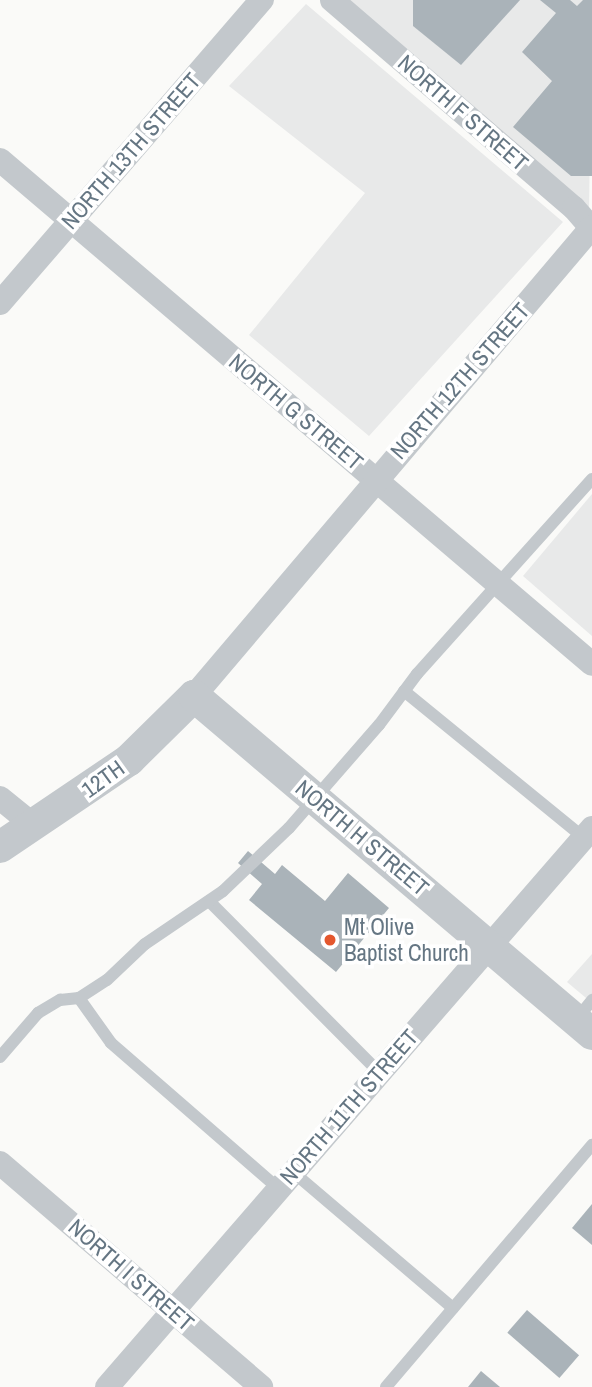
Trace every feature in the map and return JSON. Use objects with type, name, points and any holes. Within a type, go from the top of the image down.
[{"type":"street","name":"NORTH 13TH STREET","points":[[0,303],[262,0]]},
{"type":"street","name":"NORTH F STREET","points":[[332,0],[574,208],[592,228]]},
{"type":"street","name":"NORTH G STREET","points":[[0,160],[592,664]]},
{"type":"street","name":"NORTH 12TH STREET","points":[[194,696],[592,228]]},
{"type":"street","name":"NORTH H STREET","points":[[194,696],[488,944],[586,1018]]},
{"type":"street","name":"12TH","points":[[0,848],[129,760],[194,696]]},
{"type":"street","points":[[0,798],[32,824]]},
{"type":"street","name":"NORTH 11TH STREET","points":[[107,1387],[488,944],[588,833]]},
{"type":"street","name":"NORTH I STREET","points":[[0,1163],[261,1387]]},
{"type":"lane","points":[[0,1057],[37,1013],[60,1000],[79,998],[107,980],[145,944],[209,901],[289,828],[404,691],[500,586],[592,479]]},
{"type":"lane","points":[[404,691],[588,833]]},
{"type":"lane","points":[[209,901],[379,1072]]},
{"type":"lane","points":[[79,998],[111,1043],[453,1308]]},
{"type":"lane","points":[[386,1387],[592,1145]]},
{"type":"shaded area","points":[[338,0],[592,0],[589,212]]},
{"type":"shaded area","points":[[306,4],[563,222],[369,436],[249,335],[365,193],[229,86]]},
{"type":"shaded area","points":[[592,494],[592,636],[523,576]]},
{"type":"shaded area","points":[[592,954],[592,1003],[567,982]]},
{"type":"building","points":[[413,0],[520,0],[461,65],[413,26]]},
{"type":"building","points":[[540,0],[570,0],[577,6],[583,0],[592,0],[592,176],[571,176],[513,127],[552,81],[522,52],[556,13]]},
{"type":"building","name":"Mt Olive Baptist Church","points":[[248,851],[275,874],[282,865],[325,901],[348,873],[389,908],[336,972],[249,900],[262,884],[238,863]]},
{"type":"building","points":[[592,1204],[592,1245],[572,1228]]},
{"type":"building","points":[[527,1310],[579,1355],[559,1378],[507,1333]]},
{"type":"building","points":[[481,1371],[500,1387],[468,1387]]},
{"type":"place","name":"Mt Olive Baptist Church","points":[[330,940]]}]
